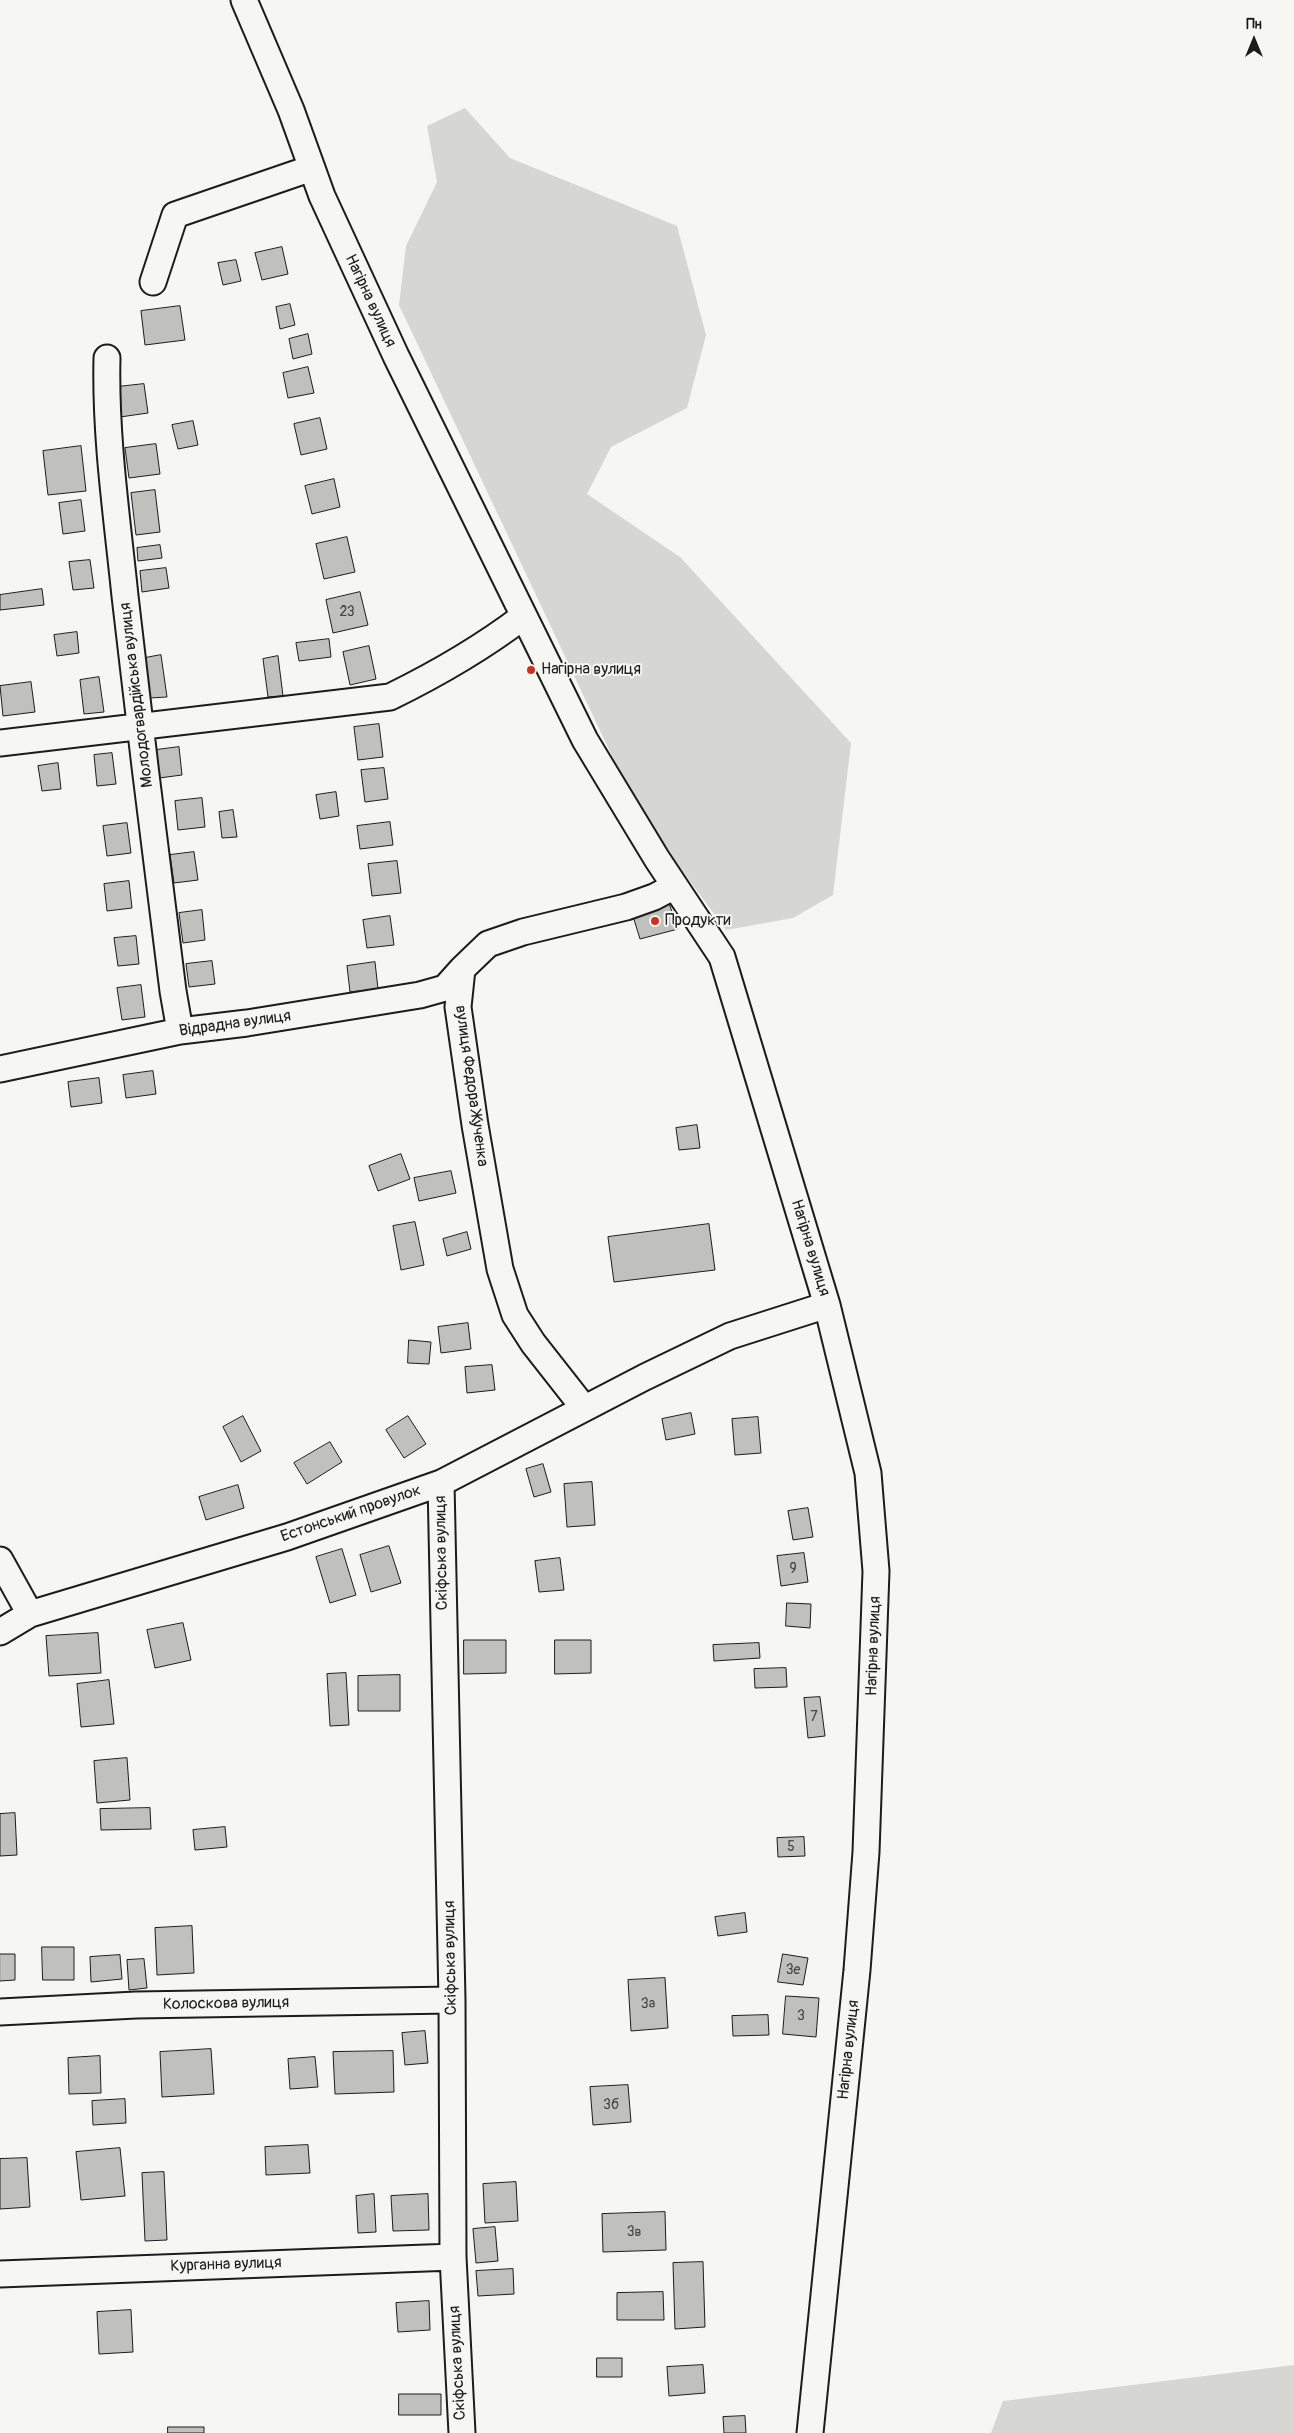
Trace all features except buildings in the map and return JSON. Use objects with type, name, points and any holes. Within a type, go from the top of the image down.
[{"type":"street","name":"Нагірна вулиця","points":[[244,0],[291,110],[322,196],[396,356],[585,740],[722,958],[827,1305],[868,1473],[876,1580],[867,1842],[858,1960],[810,2433]]},
{"type":"street","points":[[153,282],[175,215],[312,168]]},
{"type":"street","name":"Молодогвардійська вулиця","points":[[107,358],[106,402],[140,727],[173,991],[180,1030]]},
{"type":"street","points":[[0,743],[390,697],[429,678],[489,642],[524,616]]},
{"type":"street","points":[[462,969],[488,944],[523,932],[626,907],[654,897],[675,886]]},
{"type":"street","name":"Відрадна вулиця","points":[[0,1069],[180,1030],[247,1023],[420,995],[445,988],[462,969]]},
{"type":"street","name":"вулиця Федора Жученка","points":[[462,969],[458,1007],[475,1125],[500,1269],[515,1315],[533,1343],[584,1408]]},
{"type":"street","name":"Естонський провулок","points":[[0,1632],[30,1614],[287,1537],[441,1483],[584,1408],[730,1336],[827,1305]]},
{"type":"street","name":"Скіфська вулиця","points":[[441,1483],[452,2000],[453,2258],[462,2433]]},
{"type":"street","points":[[0,1560],[30,1614]]},
{"type":"street","name":"Колоскова вулиця","points":[[0,2012],[136,2005],[452,2000]]},
{"type":"street","name":"Курганна вулиця","points":[[0,2274],[453,2258]]},
{"type":"shaded area","points":[[465,108],[510,158],[677,226],[706,335],[687,408],[611,447],[587,494],[680,557],[851,743],[833,895],[793,918],[726,930],[638,811],[399,305],[406,246],[437,182],[427,126]]},
{"type":"shaded area","points":[[1294,2365],[1294,2433],[991,2433],[1003,2401]]},
{"type":"place","name":"Нагірна вулиця","points":[[531,670]]},
{"type":"place","name":"Продукти","points":[[655,921]]}]
